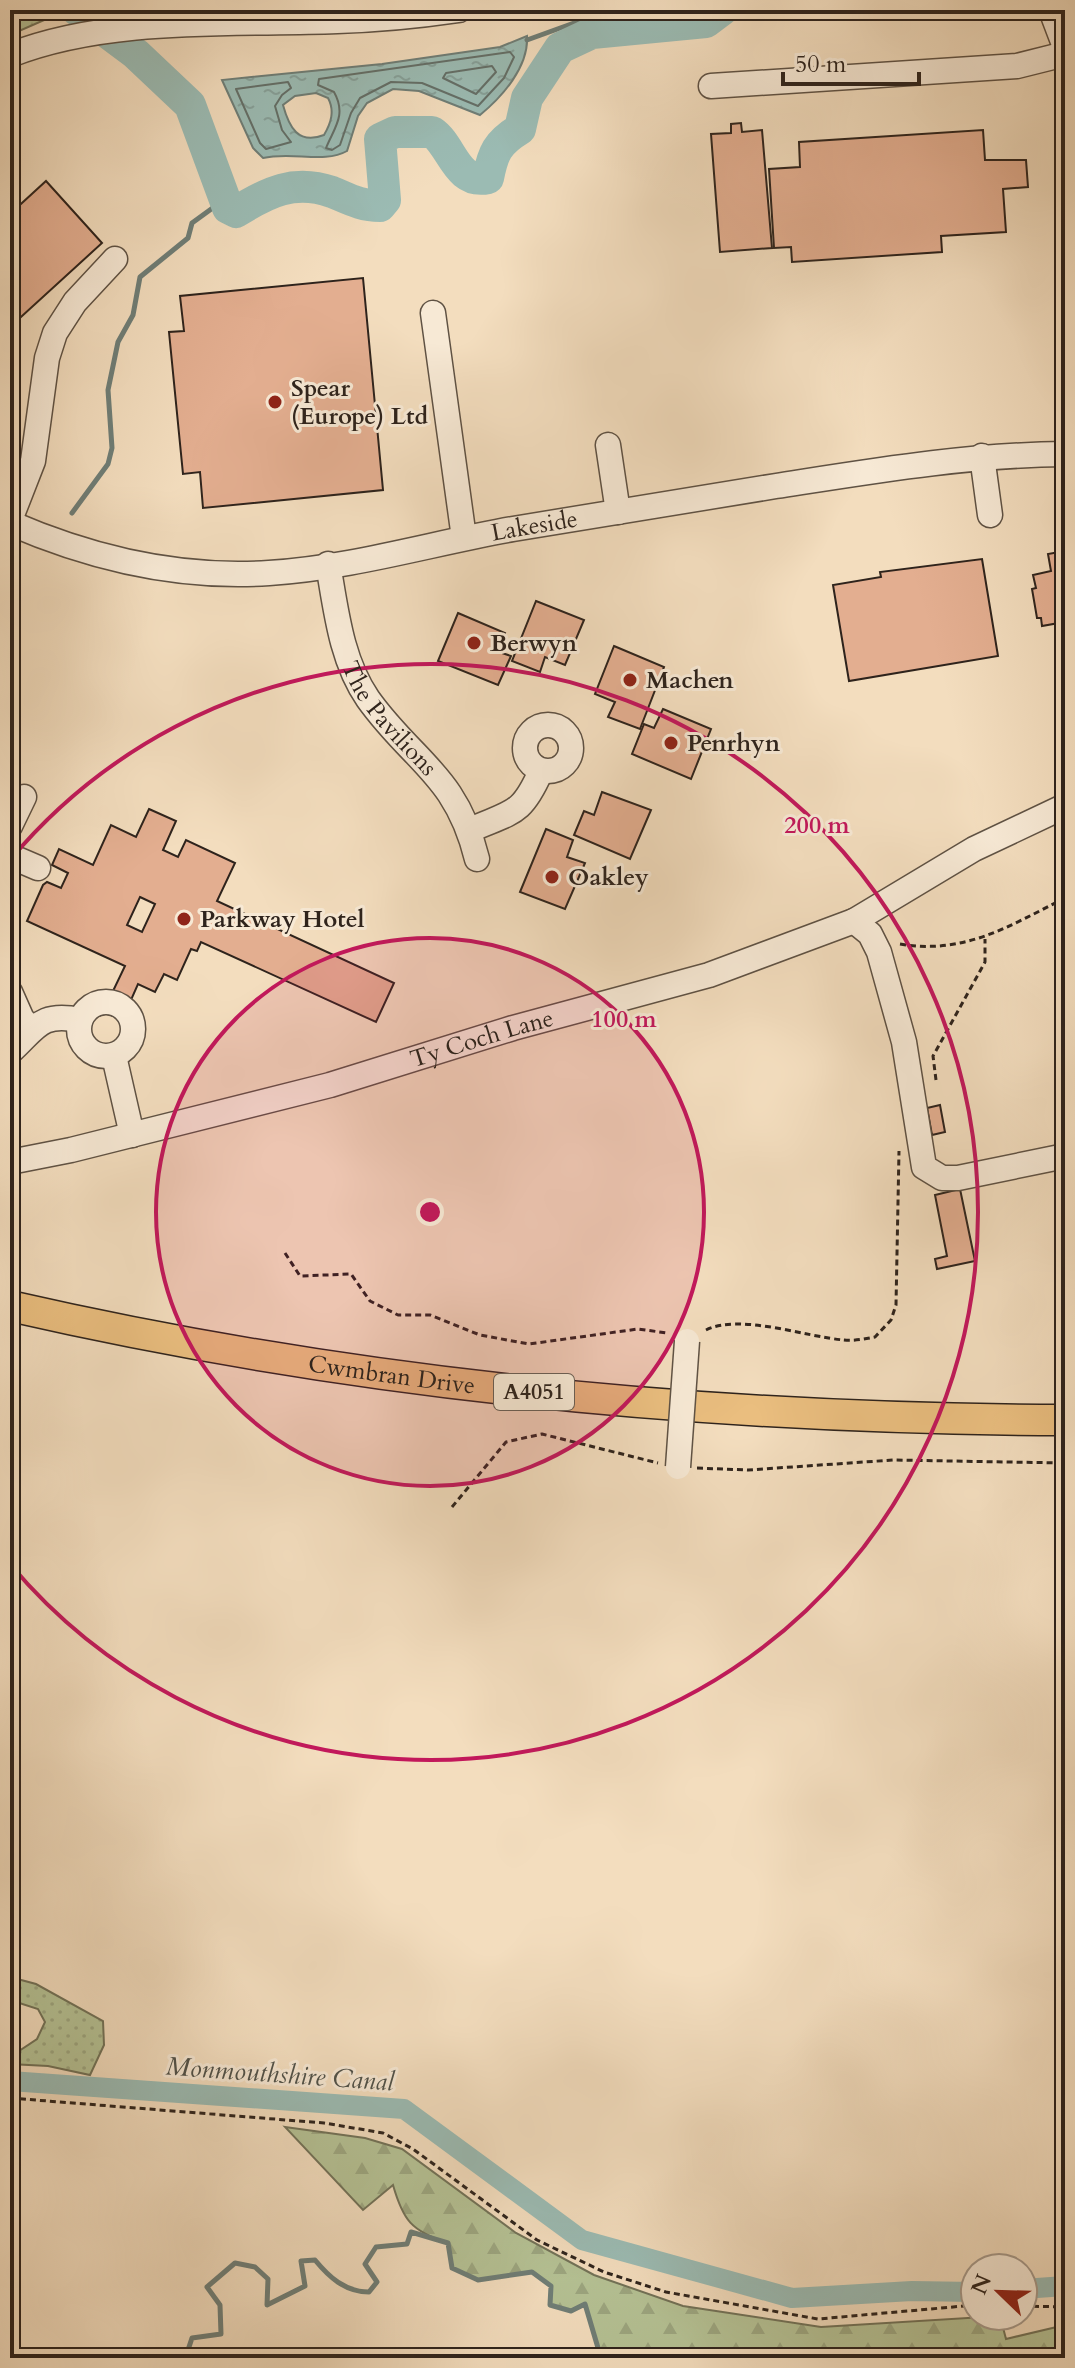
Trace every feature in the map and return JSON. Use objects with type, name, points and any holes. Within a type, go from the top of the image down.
[{"type":"main road","name":"Cwmbran Drive","points":[[10,1306],[271,1357],[546,1394],[702,1408],[965,1420],[1065,1420]]},
{"type":"street","points":[[10,55],[91,35],[178,23],[275,16],[404,18],[459,10]]},
{"type":"street","points":[[1051,10],[1065,47]]},
{"type":"street","points":[[711,86],[1017,66],[1065,54]]},
{"type":"street","points":[[10,521],[33,461],[47,358],[55,333],[75,302],[115,259]]},
{"type":"street","points":[[433,313],[464,538]]},
{"type":"street","points":[[608,445],[618,512]]},
{"type":"street","name":"Lakeside","points":[[10,521],[106,558],[157,569],[203,574],[270,573],[618,512],[982,456],[1065,454]]},
{"type":"street","points":[[982,456],[990,515]]},
{"type":"street","name":"The Pavilions","points":[[328,564],[342,643],[366,696],[440,778],[470,830],[477,859]]},
{"type":"street","points":[[470,830],[519,809],[529,799],[541,771]]},
{"type":"street","points":[[10,826],[24,797]]},
{"type":"street","name":"Ty Coch Lane","points":[[10,1162],[330,1085],[513,1028],[709,975],[862,928],[974,849],[1065,806]]},
{"type":"street","points":[[10,856],[38,868]]},
{"type":"street","points":[[862,928],[904,1042],[924,1167],[942,1178],[958,1178],[1065,1156]]},
{"type":"street","points":[[10,992],[22,1019],[31,1028]]},
{"type":"street","points":[[10,1052],[31,1028],[46,1019],[80,1020],[98,1003],[123,1007],[134,1030],[128,1046],[114,1056],[97,1055],[84,1045],[80,1037],[80,1020]]},
{"type":"street","points":[[114,1056],[132,1135]]},
{"type":"street","points":[[678,1467],[687,1341]]},
{"type":"path","points":[[862,928],[891,942],[928,949],[985,939],[1065,898]]},
{"type":"path","points":[[936,1080],[933,1056],[985,962],[985,939]]},
{"type":"path","points":[[285,1253],[300,1276],[351,1274],[370,1301],[398,1315],[430,1315],[480,1335],[529,1344],[638,1329],[674,1334],[687,1341],[715,1326],[729,1325],[846,1341],[875,1337],[891,1320],[896,1305],[899,1147]]},
{"type":"path","points":[[452,1507],[506,1442],[542,1434],[678,1467],[748,1470],[893,1460],[1065,1463]]},
{"type":"path","points":[[10,2098],[324,2123],[383,2133],[400,2140],[537,2240],[604,2272],[681,2295],[818,2319],[959,2306]]},
{"type":"path","points":[[1039,2306],[1064,2307],[1063,2270]]},
{"type":"green space","points":[[10,10],[97,10],[51,17],[10,35]]},
{"type":"green space","points":[[10,1977],[36,1984],[103,2021],[104,2045],[90,2075],[48,2066],[10,2064],[10,2057],[37,2039],[45,2022],[38,2009],[10,2000]]},
{"type":"green space","points":[[285,2127],[365,2138],[402,2149],[516,2233],[594,2275],[683,2306],[821,2327],[959,2319],[959,2332],[1004,2332],[1006,2339],[1065,2325],[1065,2358],[601,2358],[585,2305],[571,2311],[550,2305],[551,2286],[532,2272],[478,2280],[452,2268],[448,2243],[425,2234],[410,2223],[393,2185],[363,2210]]},
{"type":"water","points":[[527,36],[519,70],[505,90],[480,115],[419,91],[393,89],[367,103],[358,116],[347,151],[328,157],[263,158],[253,148],[222,80],[382,64],[500,47]],"holes":[[[316,93],[328,98],[331,117],[324,135],[307,138],[296,132],[283,105],[295,96]]]},
{"type":"building","points":[[741,123],[742,132],[762,130],[772,248],[720,252],[711,134],[731,133],[731,124]]},
{"type":"building","points":[[983,130],[985,160],[1026,160],[1028,187],[1003,189],[1006,232],[941,236],[942,252],[792,262],[791,247],[774,248],[769,169],[800,167],[799,142]]},
{"type":"building","points":[[46,181],[102,243],[10,327],[10,214]]},
{"type":"building","name":"Spear (Europe) Ltd","points":[[363,278],[383,490],[203,508],[200,472],[183,474],[169,332],[184,331],[180,296]]},
{"type":"building","points":[[1065,551],[1064,652],[1059,623],[1042,626],[1041,618],[1037,618],[1032,589],[1036,588],[1033,575],[1051,571],[1048,554]]},
{"type":"building","points":[[982,559],[998,656],[849,681],[833,585],[881,577],[880,572]]},
{"type":"building","points":[[536,601],[584,620],[565,665],[545,657],[540,672],[512,661]]},
{"type":"building","name":"Berwyn","points":[[458,613],[505,633],[499,652],[511,656],[498,685],[438,661]]},
{"type":"building","name":"Machen","points":[[614,646],[664,667],[640,729],[608,717],[615,702],[595,694]]},
{"type":"building","name":"Penrhyn","points":[[663,709],[711,729],[691,779],[632,754],[644,724],[654,728]]},
{"type":"building","points":[[602,792],[651,810],[630,859],[574,835],[584,811],[594,815]]},
{"type":"building","points":[[149,809],[176,821],[163,850],[178,857],[186,840],[235,863],[217,901],[394,983],[376,1022],[201,942],[197,951],[191,949],[177,980],[164,974],[155,992],[138,984],[131,1000],[113,991],[125,966],[27,921],[43,885],[47,882],[61,888],[68,873],[52,865],[59,849],[93,865],[111,825],[136,837]],"holes":[[[140,897],[155,904],[142,932],[127,925]]]},
{"type":"building","name":"Oakley","points":[[546,829],[573,840],[567,857],[585,863],[565,909],[520,892]]},
{"type":"building","points":[[940,1105],[945,1132],[932,1135],[927,1108]]},
{"type":"building","points":[[960,1189],[975,1261],[937,1269],[935,1259],[947,1256],[935,1195]]},
{"type":"waterway","points":[[77,10],[136,54],[190,105],[228,208],[236,212],[270,193],[293,187],[318,188],[361,203],[380,206],[385,200],[380,139],[395,132],[432,132],[461,170],[477,179],[488,178],[497,149],[520,129],[527,98],[560,48],[592,33],[706,22],[722,10]]},
{"type":"waterway","points":[[527,40],[610,10]]},
{"type":"waterway","points":[[72,513],[108,464],[112,448],[108,390],[118,342],[133,315],[140,277],[188,238],[192,223],[225,199]]},
{"type":"waterway","name":"Monmouthshire Canal","points":[[10,2081],[404,2109],[582,2240],[792,2298],[912,2291],[959,2292]]},
{"type":"waterway","points":[[156,2358],[159,2350],[188,2350],[192,2338],[221,2334],[220,2305],[207,2287],[235,2263],[255,2267],[268,2279],[267,2305],[305,2286],[301,2261],[315,2260],[338,2282],[369,2292],[377,2282],[365,2264],[376,2247],[407,2244],[411,2232],[448,2243],[452,2268],[478,2280],[532,2272],[551,2286],[550,2305],[571,2311],[585,2304],[601,2358]]},
{"type":"waterway","name":"Monmouthshire Canal","points":[[1039,2288],[1065,2286]]},
{"type":"waterway","points":[[71,2358],[82,2350],[89,2358]]},
{"type":"place","name":"Spear (Europe) Ltd","points":[[275,402]]},
{"type":"place","name":"Berwyn","points":[[474,643]]},
{"type":"place","name":"Machen","points":[[630,680]]},
{"type":"place","name":"Penrhyn","points":[[671,743]]},
{"type":"place","name":"Oakley","points":[[552,877]]},
{"type":"place","name":"Parkway Hotel","points":[[184,919]]}]
